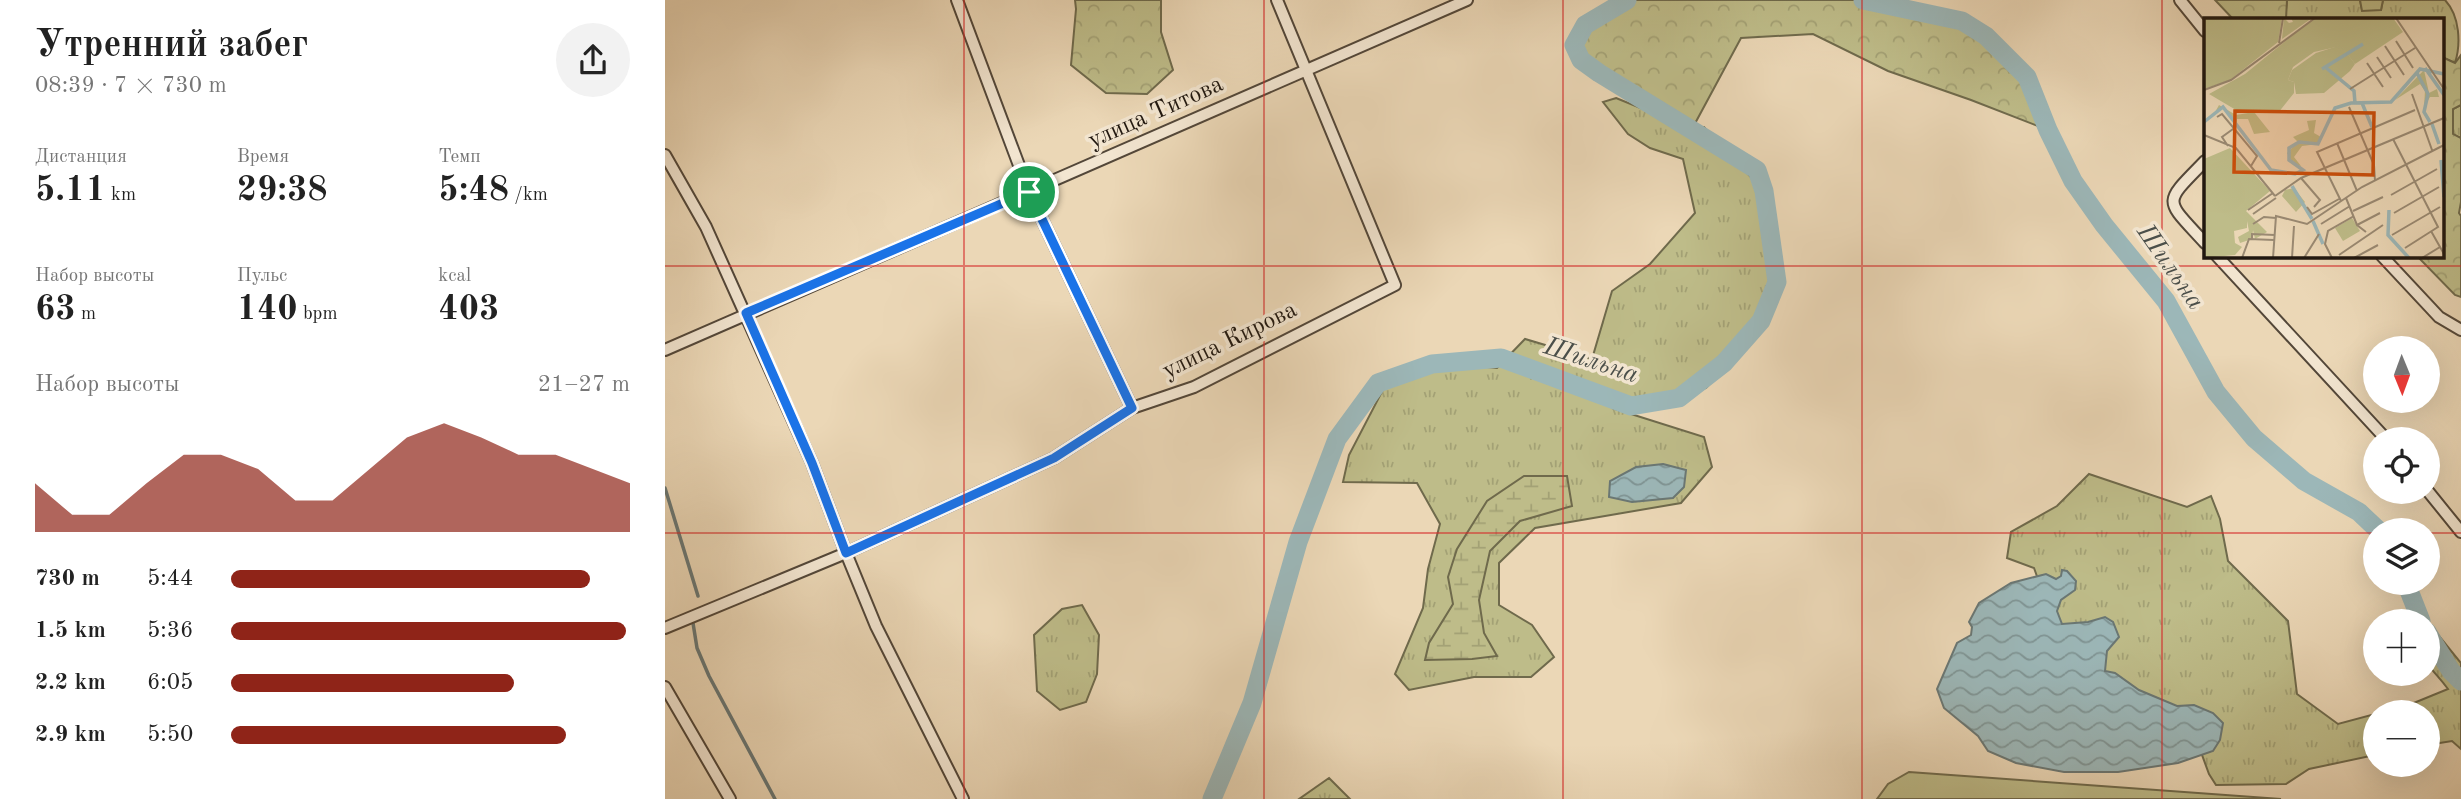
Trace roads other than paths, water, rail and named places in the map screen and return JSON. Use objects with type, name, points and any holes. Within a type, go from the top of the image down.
[{"type":"street","points":[[957,0],[1029,192],[1132,408]]},
{"type":"street","points":[[1277,0],[1306,70]]},
{"type":"street","name":"улица Титова","points":[[665,350],[1467,0]]},
{"type":"street","points":[[2180,0],[2204,29]]},
{"type":"street","name":"улица Кирова","points":[[665,628],[846,553],[1054,458],[1132,408],[1194,387],[1395,285],[1306,70]]},
{"type":"street","points":[[665,155],[706,227],[746,313],[812,463],[876,626],[963,799]]},
{"type":"street","points":[[2204,162],[2176,191],[2173,198],[2176,211],[2204,241]]},
{"type":"street","points":[[2218,257],[2375,427]]},
{"type":"street","points":[[2383,257],[2439,317],[2461,330]]},
{"type":"street","points":[[2439,504],[2461,532]]},
{"type":"street","points":[[665,687],[730,799]]},
{"type":"water","points":[[1663,464],[1686,470],[1684,487],[1673,498],[1632,502],[1609,497],[1610,481],[1636,467]]},
{"type":"water","points":[[2062,570],[2067,571],[2076,581],[2075,590],[2061,600],[2057,611],[2062,624],[2088,622],[2105,617],[2113,622],[2119,637],[2107,651],[2105,671],[2115,673],[2139,690],[2177,706],[2194,705],[2213,713],[2223,723],[2220,740],[2213,751],[2178,763],[2118,772],[2064,772],[2016,763],[1988,751],[1978,736],[1944,708],[1937,689],[1957,643],[1971,635],[1972,627],[1969,622],[1979,603],[2011,583],[2046,574],[2056,579],[2061,576]]},
{"type":"waterway","name":"Шильна","points":[[1212,799],[1252,703],[1298,542],[1337,439],[1378,383],[1432,364],[1501,358],[1631,406],[1679,398],[1724,363],[1761,321],[1777,282],[1764,191],[1757,170],[1599,73],[1581,60],[1574,45],[1585,25],[1627,0]]},
{"type":"waterway","name":"Шильна","points":[[1863,0],[1962,21],[1986,36],[2027,77],[2048,130],[2073,181],[2104,225],[2166,301],[2216,392],[2254,438],[2304,481],[2365,518]]},
{"type":"waterway","points":[[665,488],[698,596]]},
{"type":"waterway","name":"Шильна","points":[[2411,595],[2416,609]]},
{"type":"waterway","points":[[693,623],[697,648],[709,676],[775,799]]},
{"type":"waterway","name":"Шильна","points":[[2440,653],[2461,681]]}]
